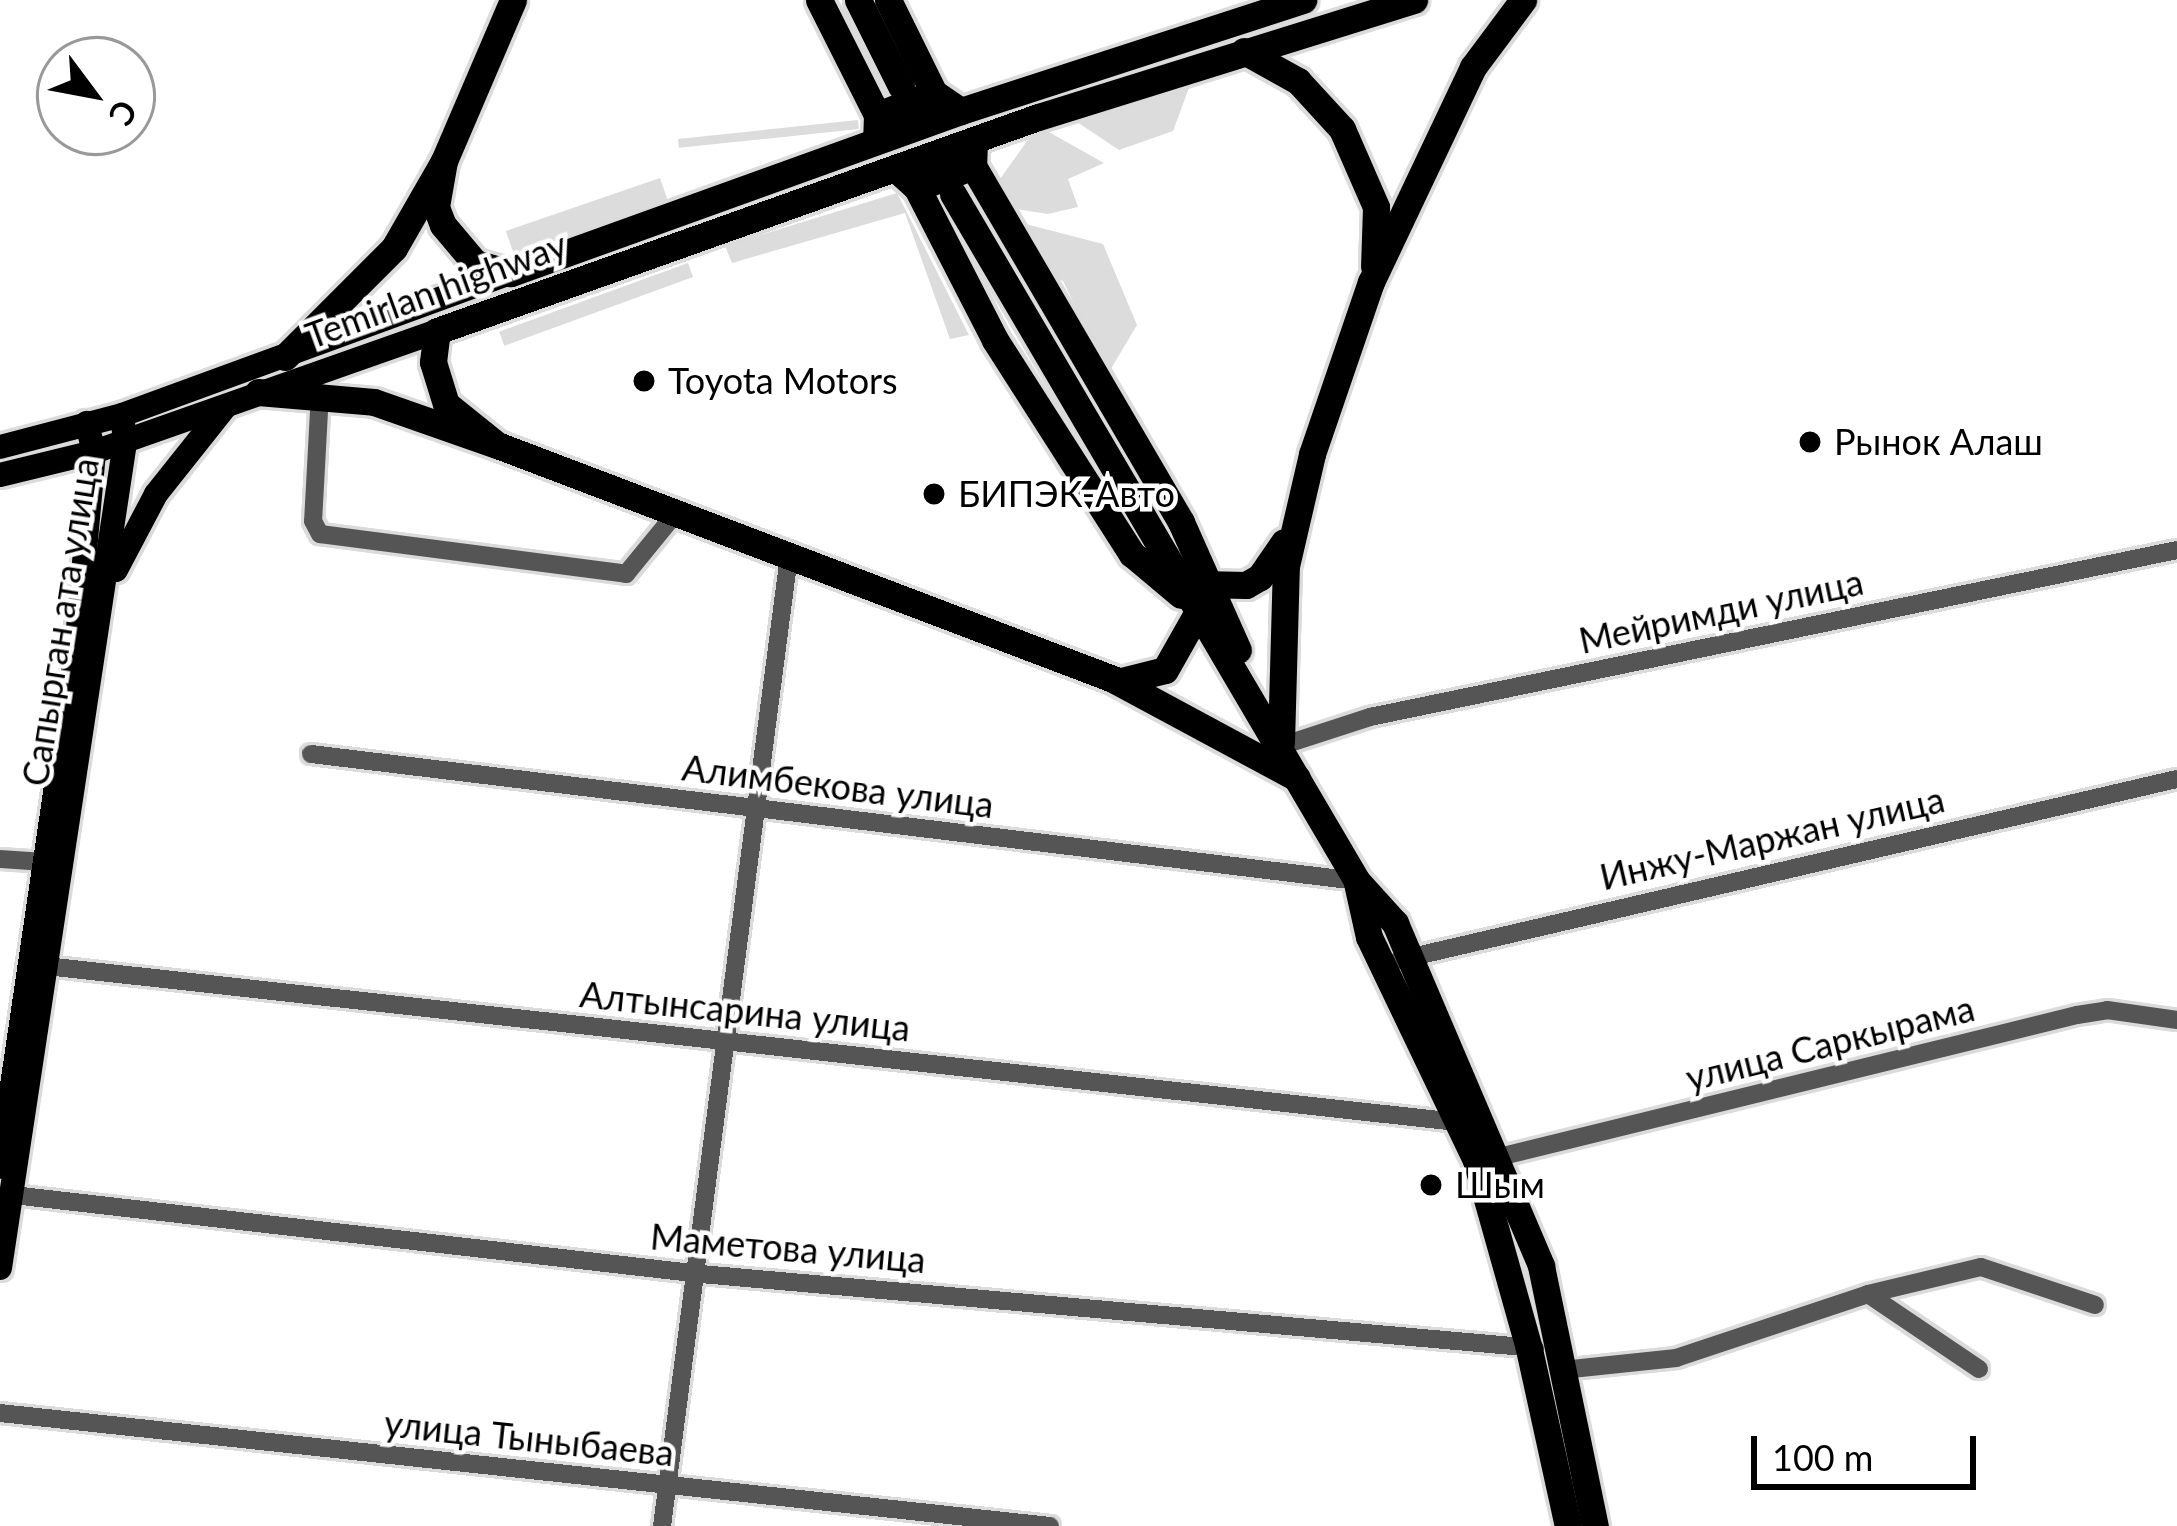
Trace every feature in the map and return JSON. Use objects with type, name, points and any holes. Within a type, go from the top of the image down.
[{"type":"highway","points":[[285,357],[366,285],[444,161],[513,0]]},
{"type":"highway","points":[[819,0],[876,128]]},
{"type":"highway","points":[[858,0],[901,86]]},
{"type":"highway","points":[[888,0],[934,93],[961,111]]},
{"type":"highway","points":[[876,128],[961,111],[1304,0]]},
{"type":"highway","name":"Temirlan highway","points":[[437,331],[906,178],[1244,51],[1414,0]]},
{"type":"highway","points":[[1113,679],[1132,683],[1165,670],[1206,598],[1260,577],[1294,522],[1372,282],[1473,68],[1523,0]]},
{"type":"highway","points":[[1244,51],[1319,101],[1363,167],[1376,207],[1372,282]]},
{"type":"highway","points":[[444,161],[436,207],[442,225],[475,262],[511,272],[876,128],[934,93]]},
{"type":"highway","points":[[973,153],[1258,705],[1357,881],[1499,1157],[1541,1266],[1568,1526]]},
{"type":"highway","points":[[906,178],[995,340],[1132,554],[1206,598]]},
{"type":"highway","points":[[953,194],[1183,581],[1206,598]]},
{"type":"highway","points":[[437,331],[435,376],[446,404],[497,445]]},
{"type":"highway","points":[[258,392],[320,393],[374,402],[497,445],[1113,679],[1297,778]]},
{"type":"highway","points":[[1281,746],[1294,522]]},
{"type":"highway","points":[[1397,961],[1549,1354],[1595,1526]]},
{"type":"main road","name":"Temirlan highway","points":[[0,448],[122,415],[511,272]]},
{"type":"main road","name":"Temirlan highway","points":[[0,475],[125,442],[437,331]]},
{"type":"main road","points":[[101,605],[156,494],[230,401]]},
{"type":"main road","name":"Сапырган ата улица","points":[[0,1167],[6,1090],[37,966],[101,605],[125,442],[122,415]]},
{"type":"main road","name":"Сапырган ата улица","points":[[0,1268],[13,1195],[37,966],[39,862],[76,650],[94,452],[87,424]]},
{"type":"street","points":[[320,393],[313,521],[320,534],[626,574],[676,513]]},
{"type":"street","name":"Мейримди улица","points":[[1281,746],[1370,717],[2177,550]]},
{"type":"street","points":[[662,1526],[700,1274],[789,556]]},
{"type":"street","name":"Алимбекова улица","points":[[311,754],[1357,881]]},
{"type":"street","name":"Инжу-Маржан улица","points":[[1397,961],[2177,779]]},
{"type":"street","points":[[0,859],[39,862]]},
{"type":"street","name":"Алтынсарина улица","points":[[37,966],[1457,1122]]},
{"type":"street","name":"улица Саркырама","points":[[1499,1157],[2078,1015],[2107,1010],[2177,1020]]},
{"type":"street","name":"Маметова улица","points":[[13,1195],[700,1274],[1549,1354],[1676,1358],[1868,1294],[1981,1267],[2095,1305]]},
{"type":"street","points":[[1868,1294],[1979,1369]]},
{"type":"street","name":"улица Тыныбаева","points":[[0,1413],[1050,1526]]},
{"type":"shaded area","points":[[1193,77],[1173,131],[1119,150],[1074,120]]},
{"type":"shaded area","points":[[858,120],[859,129],[679,148],[678,139]]},
{"type":"shaded area","points":[[1047,131],[1104,163],[1068,179],[1078,207],[1048,214],[998,206],[995,186],[1030,137]]},
{"type":"shaded area","points":[[660,178],[668,201],[514,254],[506,231]]},
{"type":"shaded area","points":[[897,193],[969,335],[950,339],[905,213],[732,263],[725,246]]},
{"type":"shaded area","points":[[1010,220],[1103,244],[1137,325],[1100,387],[1081,348],[1088,333],[1063,281],[1042,273]]},
{"type":"shaded area","points":[[688,263],[693,277],[504,346],[499,332]]},
{"type":"place","name":"Toyota Motors","points":[[644,381]]},
{"type":"place","name":"Рынок Алаш","points":[[1810,442]]},
{"type":"place","name":"БИПЭК-Авто","points":[[934,494]]},
{"type":"place","name":"Шым","points":[[1431,1185]]}]
